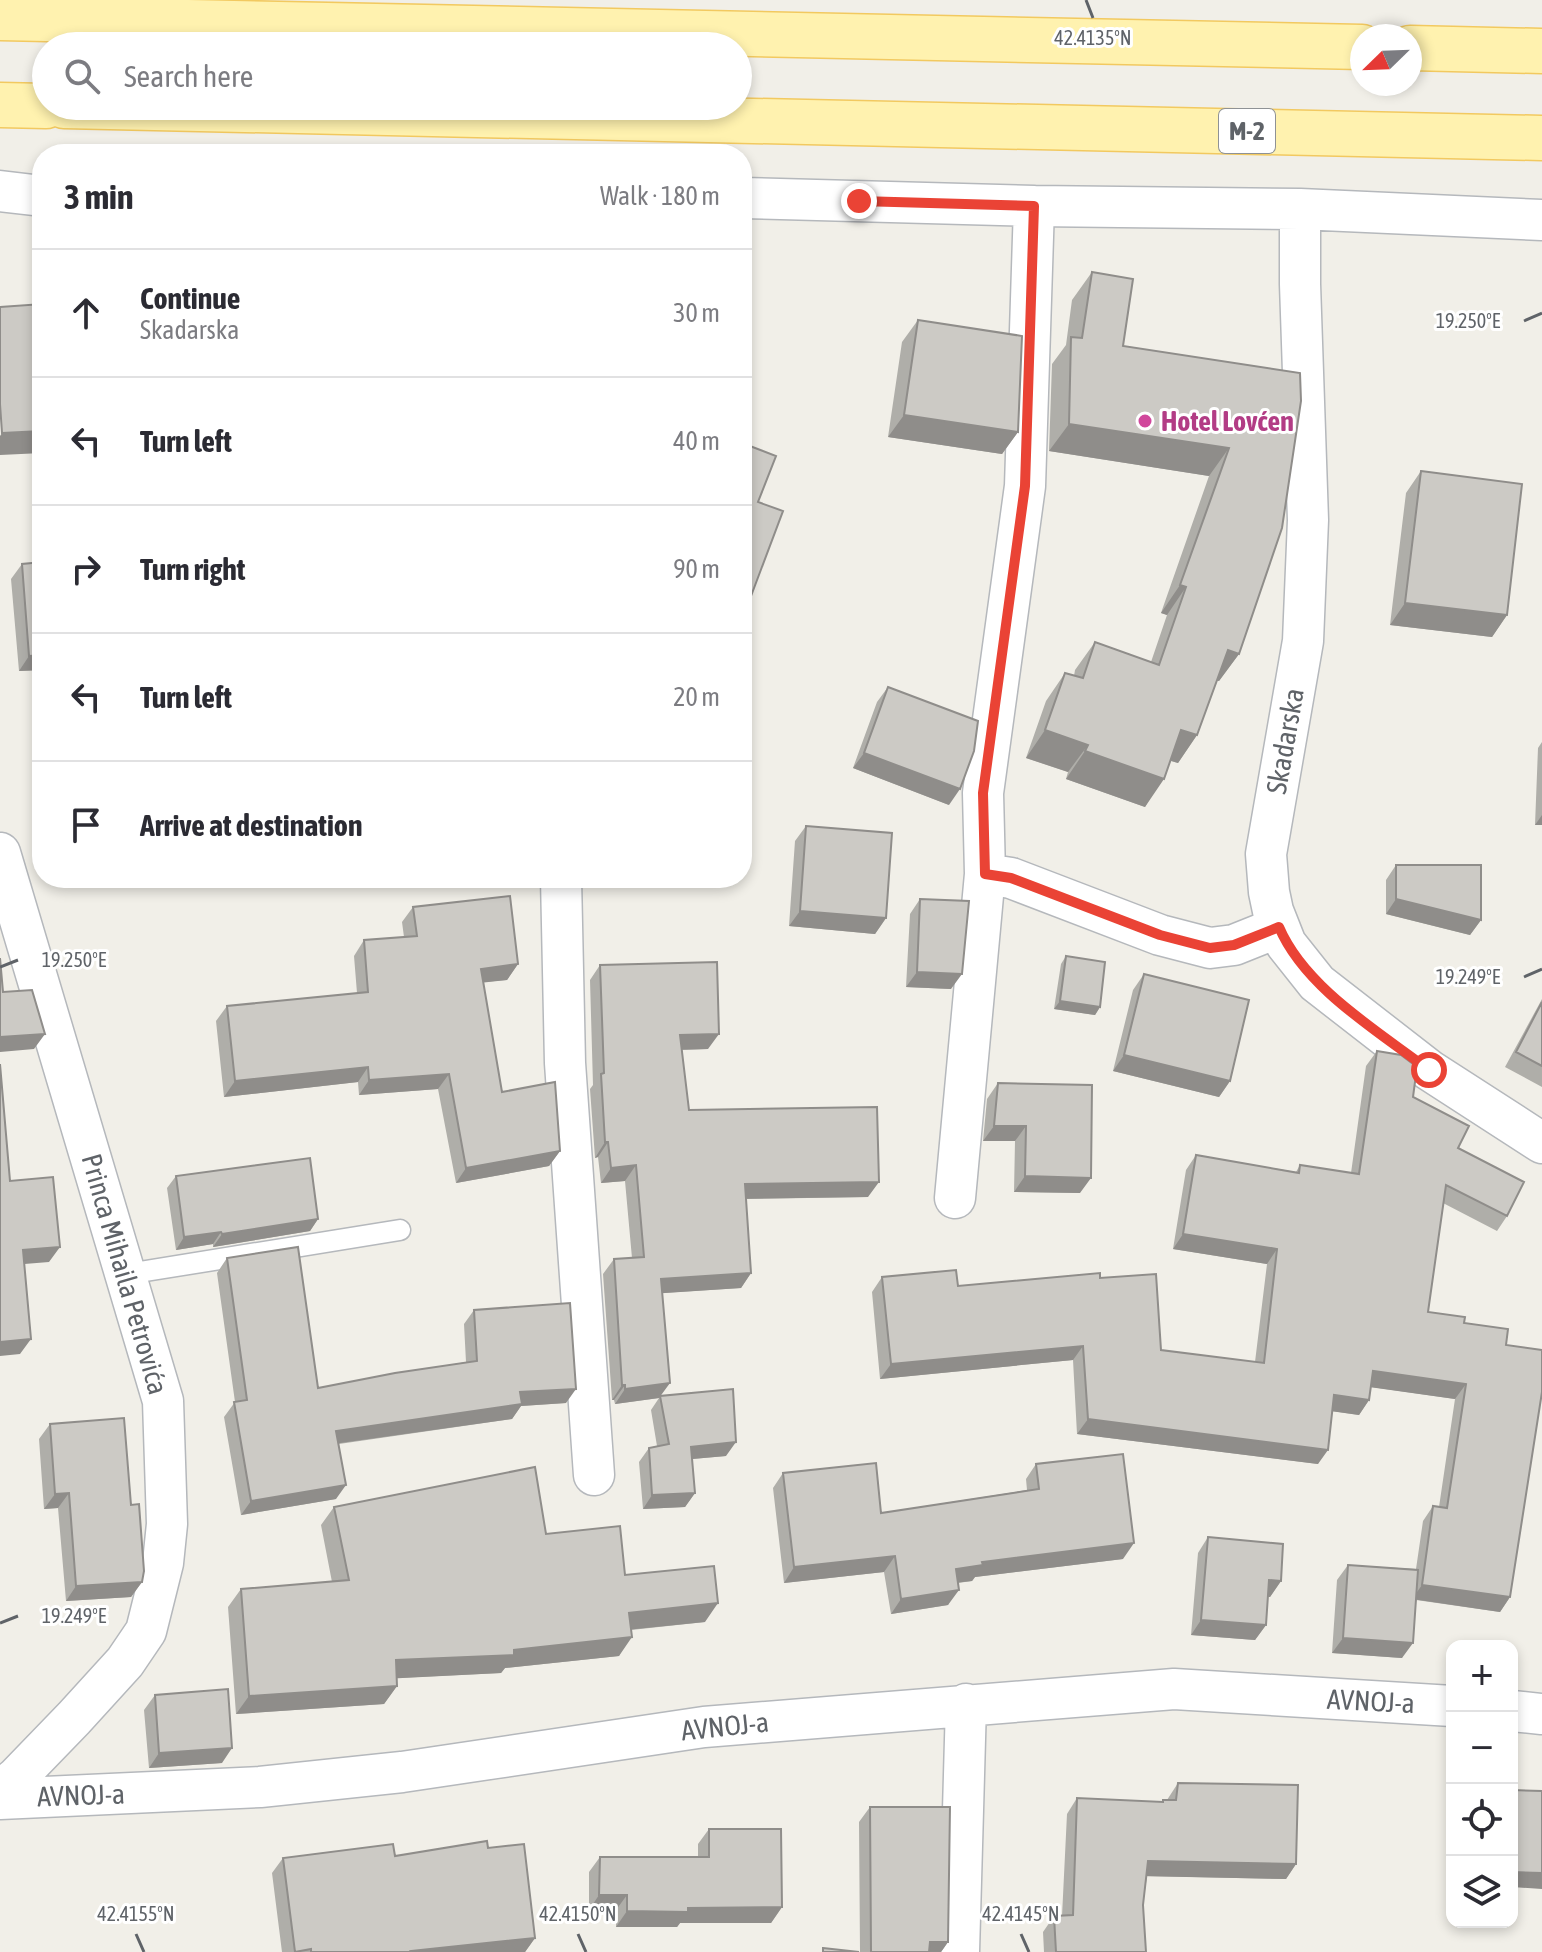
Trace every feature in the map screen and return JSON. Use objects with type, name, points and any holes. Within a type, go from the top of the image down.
[{"type":"main road","points":[[0,18],[710,32]]},
{"type":"main road","points":[[752,33],[1350,47]]},
{"type":"main road","points":[[1422,48],[1542,51]]},
{"type":"main road","points":[[0,105],[32,106]]},
{"type":"main road","name":"M-2","points":[[711,120],[1542,138]]},
{"type":"street","points":[[0,191],[32,195]]},
{"type":"street","points":[[752,198],[1300,209],[1542,220]]},
{"type":"street","points":[[955,1198],[985,874],[983,793],[1025,486],[1034,206]]},
{"type":"street","name":"Skadarska","points":[[1300,209],[1308,520],[1303,641],[1266,854],[1269,892],[1279,927],[1296,958],[1317,983],[1429,1070],[1542,1143]]},
{"type":"street","name":"Princa Mihaila Petrovića","points":[[0,1791],[38,1756],[125,1662],[146,1631],[156,1599],[167,1524],[163,1401],[2,866]]},
{"type":"street","points":[[985,874],[1011,878],[1160,935],[1210,948],[1234,945],[1279,927]]},
{"type":"street","points":[[561,888],[565,1063],[594,1475]]},
{"type":"street","name":"AVNOJ-a","points":[[0,1799],[260,1787],[402,1772],[704,1727],[1174,1689],[1446,1706]]},
{"type":"street","points":[[959,1952],[966,1704]]},
{"type":"street","points":[[1518,1712],[1542,1714]]},
{"type":"lane","points":[[127,1274],[400,1230]]},
{"type":"building","points":[[1092,272],[1133,279],[1123,346],[1300,373],[1301,401],[1282,528],[1239,654],[1228,650],[1197,735],[1181,730],[1164,779],[1085,751],[1088,745],[1045,730],[1065,673],[1083,678],[1095,642],[1159,665],[1186,587],[1180,585],[1229,448],[1069,424],[1071,337],[1082,338]]},
{"type":"building","points":[[32,305],[32,432],[2,433],[0,307]]},
{"type":"building","points":[[918,320],[1022,336],[1018,432],[904,415]]},
{"type":"building","points":[[752,447],[776,456],[758,502],[783,511],[752,593]]},
{"type":"building","points":[[1421,471],[1522,484],[1507,615],[1405,603]]},
{"type":"building","points":[[32,563],[32,656],[29,656],[22,564]]},
{"type":"building","points":[[888,687],[978,721],[974,751],[960,789],[864,753]]},
{"type":"building","points":[[806,826],[892,833],[886,918],[800,911]]},
{"type":"building","points":[[1396,865],[1481,865],[1481,920],[1396,899]]},
{"type":"building","points":[[510,896],[518,964],[481,969],[502,1092],[555,1082],[560,1151],[466,1168],[449,1074],[369,1080],[368,1067],[235,1081],[227,1006],[368,992],[364,940],[417,936],[413,907]]},
{"type":"building","points":[[920,899],[969,901],[962,974],[917,972]]},
{"type":"building","points":[[1066,956],[1105,962],[1100,1007],[1060,1001]]},
{"type":"building","points":[[0,958],[3,992],[32,990],[45,1034],[0,1037]]},
{"type":"building","points":[[717,962],[719,1034],[680,1035],[689,1110],[877,1107],[879,1182],[745,1184],[751,1273],[661,1279],[670,1383],[625,1389],[622,1385],[614,1259],[644,1257],[636,1165],[611,1168],[608,1142],[605,1142],[600,965]]},
{"type":"building","points":[[1144,974],[1249,1000],[1230,1081],[1124,1055]]},
{"type":"building","points":[[1542,1002],[1542,1066],[1516,1052]]},
{"type":"building","points":[[1377,1051],[1401,1055],[1417,1067],[1413,1097],[1469,1126],[1458,1148],[1524,1182],[1507,1216],[1446,1185],[1428,1312],[1465,1317],[1464,1323],[1508,1329],[1506,1345],[1542,1350],[1542,1392],[1510,1597],[1422,1585],[1433,1506],[1447,1508],[1466,1384],[1373,1371],[1369,1400],[1334,1395],[1328,1450],[1088,1419],[1083,1346],[891,1364],[882,1277],[956,1270],[958,1286],[1100,1273],[1100,1278],[1156,1274],[1161,1350],[1264,1363],[1277,1249],[1183,1234],[1196,1155],[1299,1173],[1300,1165],[1359,1174]]},
{"type":"building","points":[[0,1064],[10,1181],[53,1177],[60,1247],[23,1250],[31,1339],[0,1342]]},
{"type":"building","points":[[998,1083],[1092,1085],[1091,1178],[1025,1176],[1026,1126],[994,1126]]},
{"type":"building","points":[[310,1158],[318,1219],[184,1237],[176,1176]]},
{"type":"building","points":[[298,1247],[318,1388],[477,1361],[474,1310],[570,1303],[576,1389],[520,1392],[522,1404],[336,1431],[346,1485],[251,1501],[234,1402],[247,1400],[227,1258]]},
{"type":"building","points":[[733,1389],[736,1442],[691,1447],[695,1493],[652,1495],[649,1448],[669,1444],[660,1396]]},
{"type":"building","points":[[124,1418],[131,1505],[139,1504],[144,1571],[142,1582],[76,1586],[69,1493],[55,1494],[50,1424]]},
{"type":"building","points":[[1123,1454],[1134,1543],[982,1562],[983,1565],[956,1569],[959,1590],[901,1599],[895,1556],[794,1567],[783,1473],[876,1463],[881,1513],[1039,1489],[1036,1464]]},
{"type":"building","points":[[535,1467],[546,1534],[620,1526],[625,1575],[714,1566],[718,1603],[629,1613],[632,1637],[514,1650],[514,1655],[396,1660],[397,1686],[249,1696],[241,1589],[349,1580],[334,1507]]},
{"type":"building","points":[[1208,1537],[1283,1544],[1281,1581],[1269,1580],[1266,1625],[1201,1620]]},
{"type":"building","points":[[1348,1565],[1418,1570],[1413,1643],[1343,1638]]},
{"type":"building","points":[[228,1689],[232,1748],[159,1753],[155,1695]]},
{"type":"building","points":[[1178,1783],[1298,1785],[1296,1864],[1148,1861],[1143,1905],[1146,1952],[1056,1952],[1054,1916],[1073,1915],[1077,1798],[1163,1802],[1176,1800]]},
{"type":"building","points":[[1518,1790],[1542,1791],[1542,1873],[1518,1872]]},
{"type":"building","points":[[870,1807],[950,1807],[948,1942],[930,1942],[929,1952],[871,1952]]},
{"type":"building","points":[[709,1829],[781,1829],[782,1907],[688,1908],[688,1912],[627,1911],[627,1895],[599,1895],[600,1857],[709,1857]]},
{"type":"building","points":[[487,1841],[488,1848],[524,1844],[535,1938],[412,1952],[311,1952],[311,1949],[295,1952],[283,1858],[393,1844],[395,1856]]},
{"type":"building","points":[[823,1948],[859,1952],[823,1952]]},
{"type":"place","name":"Hotel Lovćen","points":[[1145,421]]},
{"type":"route","points":[[859,201],[1034,206],[1025,486],[983,793],[985,874],[1011,878],[1160,935],[1210,948],[1234,945],[1279,927],[1286,944],[1317,983],[1429,1070]]}]
